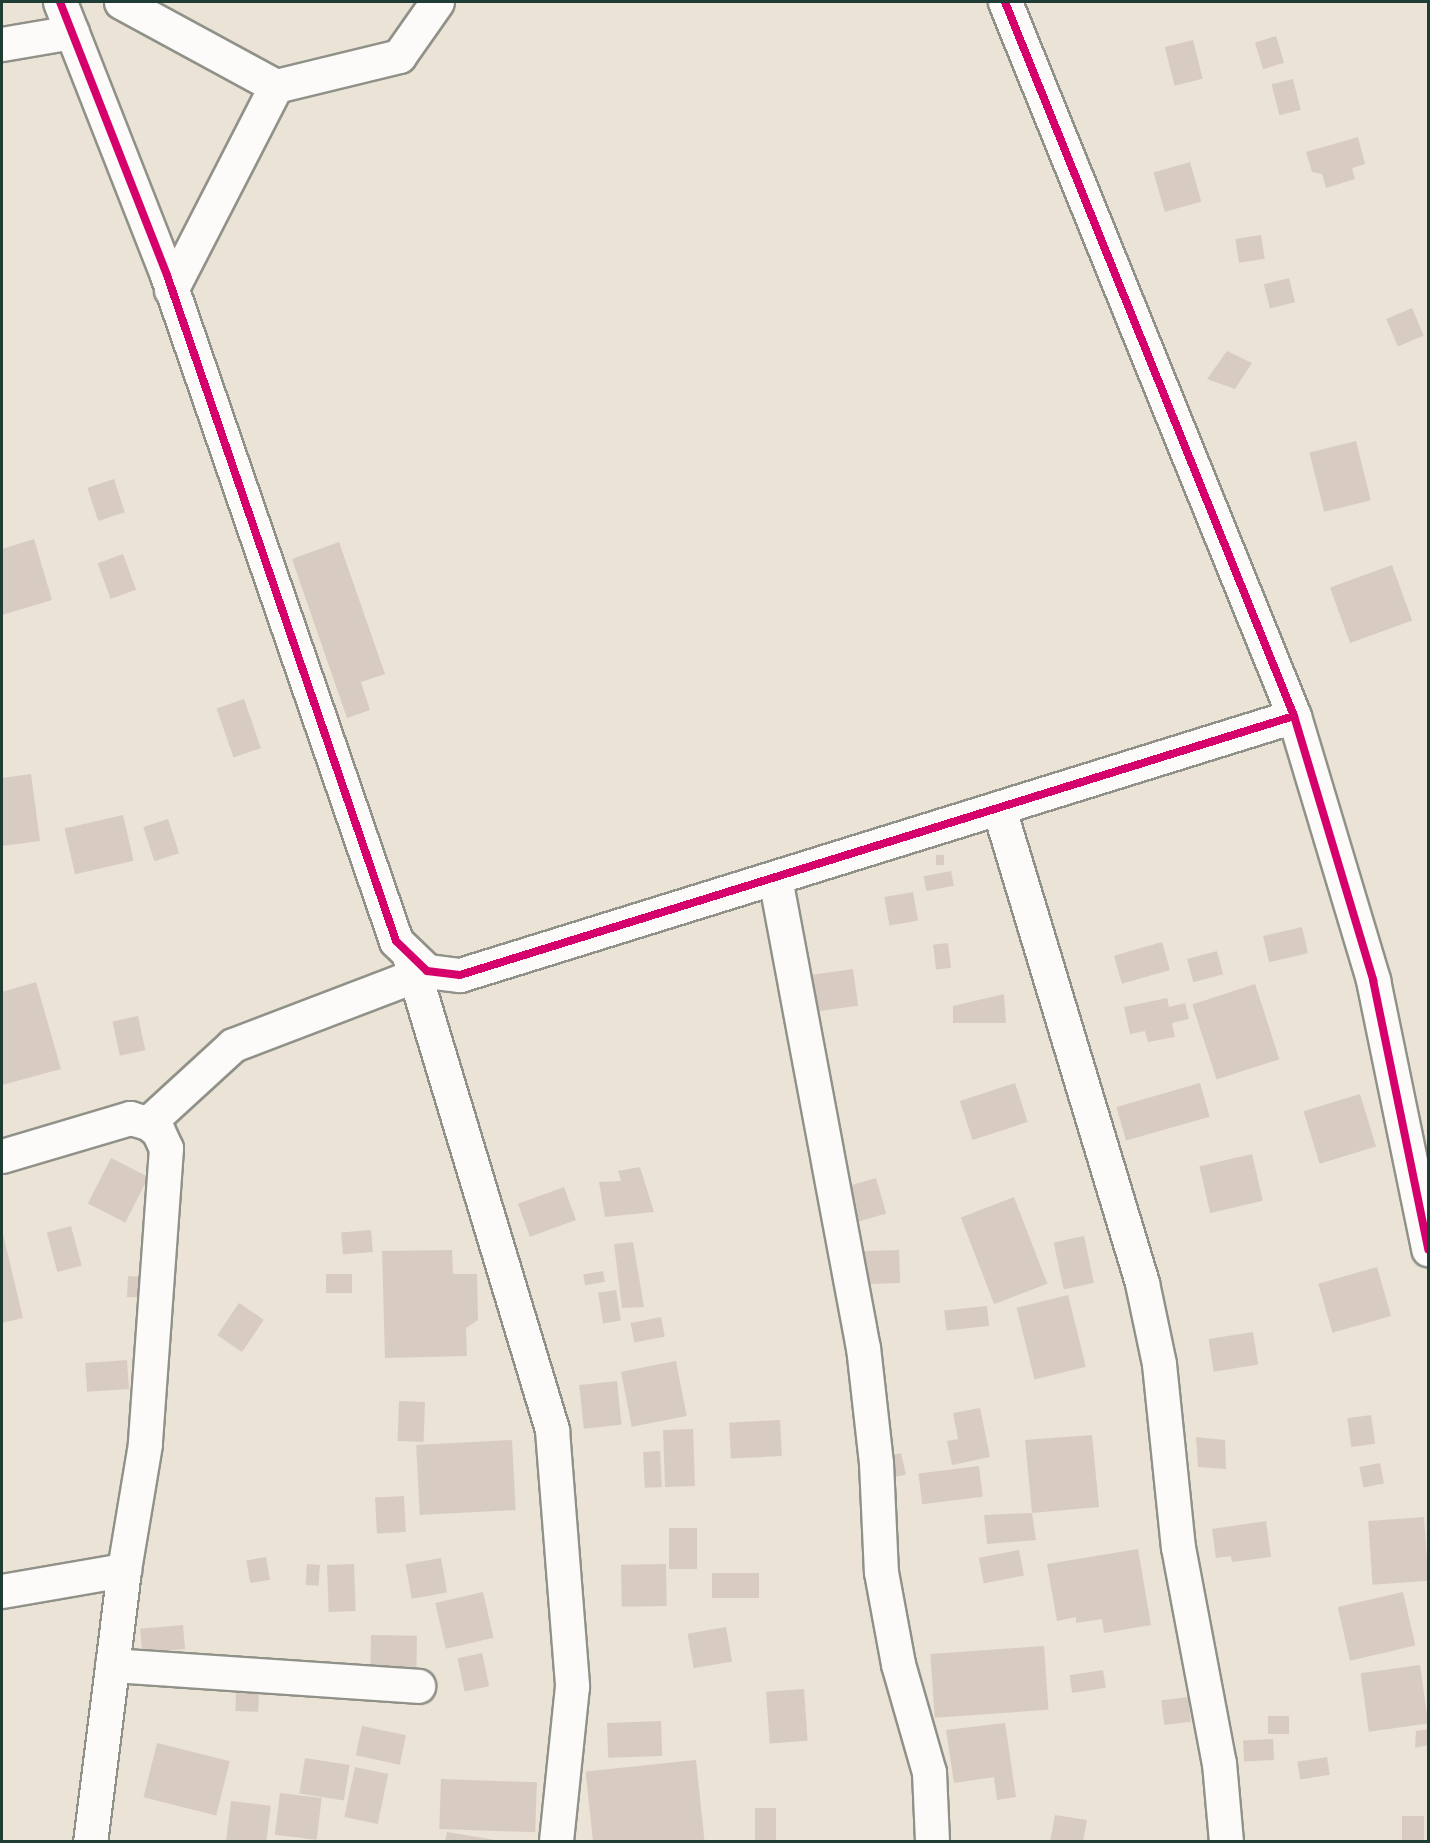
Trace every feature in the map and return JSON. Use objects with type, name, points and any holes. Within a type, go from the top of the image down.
[{"type":"street","points":[[60,2],[171,290],[396,941],[417,968],[552,1430],[572,1686],[556,1842]]},
{"type":"street","points":[[121,2],[276,86],[399,56],[437,2]]},
{"type":"street","points":[[1005,2],[1294,716],[1373,980],[1428,1249]]},
{"type":"street","points":[[2,44],[72,32]]},
{"type":"street","points":[[171,290],[276,86]]},
{"type":"street","points":[[148,1123],[234,1045],[417,968],[460,975],[1294,716]]},
{"type":"street","points":[[999,809],[1142,1283],[1159,1364],[1178,1547],[1219,1763],[1226,1842]]},
{"type":"street","points":[[775,878],[863,1347],[876,1463],[881,1572],[898,1664],[929,1772],[932,1842]]},
{"type":"street","points":[[2,1156],[130,1118],[148,1123],[158,1131],[166,1148],[145,1444],[124,1570],[90,1842]]},
{"type":"street","points":[[2,1591],[124,1570]]},
{"type":"street","points":[[112,1665],[418,1686]]},
{"type":"building","points":[[1276,36],[1284,63],[1263,69],[1255,42]]},
{"type":"building","points":[[1193,40],[1203,79],[1175,86],[1165,47]]},
{"type":"building","points":[[1293,79],[1301,110],[1279,115],[1272,84]]},
{"type":"building","points":[[1358,137],[1365,164],[1352,168],[1355,179],[1326,188],[1322,174],[1312,172],[1306,152]]},
{"type":"building","points":[[1190,162],[1201,201],[1165,212],[1153,172]]},
{"type":"building","points":[[1261,235],[1265,259],[1239,263],[1235,239]]},
{"type":"building","points":[[1289,278],[1295,302],[1270,309],[1264,284]]},
{"type":"building","points":[[1412,308],[1424,336],[1398,347],[1386,319]]},
{"type":"building","points":[[1227,351],[1252,363],[1235,389],[1207,379]]},
{"type":"building","points":[[1356,441],[1371,500],[1324,512],[1309,453]]},
{"type":"building","points":[[114,479],[125,512],[98,521],[87,488]]},
{"type":"building","points":[[34,539],[52,600],[2,615],[2,549]]},
{"type":"building","points":[[339,542],[385,674],[361,682],[370,710],[347,718],[292,559]]},
{"type":"building","points":[[123,554],[136,590],[111,599],[98,563]]},
{"type":"building","points":[[1392,565],[1412,620],[1350,643],[1330,588]]},
{"type":"building","points":[[244,699],[261,748],[234,758],[217,708]]},
{"type":"building","points":[[31,774],[40,841],[2,846],[2,778]]},
{"type":"building","points":[[123,815],[134,861],[75,874],[65,828]]},
{"type":"building","points":[[168,819],[179,853],[154,861],[143,827]]},
{"type":"building","points":[[936,855],[944,855],[944,865],[936,865]]},
{"type":"building","points":[[951,871],[954,886],[926,891],[924,876]]},
{"type":"building","points":[[913,892],[918,921],[889,926],[884,897]]},
{"type":"building","points":[[1302,927],[1308,953],[1269,962],[1263,936]]},
{"type":"building","points":[[1162,942],[1170,970],[1122,984],[1114,956]]},
{"type":"building","points":[[948,943],[951,968],[936,970],[933,945]]},
{"type":"building","points":[[1217,951],[1223,974],[1193,982],[1187,959]]},
{"type":"building","points":[[853,969],[858,1006],[809,1013],[803,976]]},
{"type":"building","points":[[36,982],[61,1069],[2,1085],[2,992]]},
{"type":"building","points":[[1255,984],[1279,1059],[1217,1080],[1192,1004]]},
{"type":"building","points":[[1004,994],[1006,1023],[953,1023],[953,1006]]},
{"type":"building","points":[[1167,998],[1169,1007],[1185,1003],[1189,1019],[1172,1023],[1175,1037],[1148,1042],[1145,1031],[1130,1034],[1124,1007]]},
{"type":"building","points":[[138,1016],[145,1050],[120,1056],[113,1021]]},
{"type":"building","points":[[1015,1083],[1028,1122],[973,1140],[960,1101]]},
{"type":"building","points":[[1200,1083],[1210,1117],[1126,1141],[1116,1107]]},
{"type":"building","points":[[1360,1094],[1376,1147],[1320,1164],[1304,1111]]},
{"type":"building","points":[[1252,1154],[1263,1201],[1210,1213],[1199,1166]]},
{"type":"building","points":[[111,1158],[148,1177],[125,1223],[88,1203]]},
{"type":"building","points":[[640,1167],[654,1212],[605,1217],[599,1182],[621,1181],[618,1171]]},
{"type":"building","points":[[876,1178],[886,1214],[853,1223],[842,1188]]},
{"type":"building","points":[[564,1187],[576,1220],[530,1237],[518,1204]]},
{"type":"building","points":[[1014,1197],[1047,1284],[994,1304],[961,1217]]},
{"type":"building","points":[[71,1226],[82,1266],[57,1272],[47,1232]]},
{"type":"building","points":[[2,1230],[23,1318],[2,1323]]},
{"type":"building","points":[[371,1230],[373,1252],[343,1255],[341,1233]]},
{"type":"building","points":[[1084,1236],[1094,1283],[1064,1289],[1054,1242]]},
{"type":"building","points":[[633,1242],[644,1307],[622,1308],[614,1244]]},
{"type":"building","points":[[452,1250],[453,1274],[477,1274],[478,1320],[466,1328],[467,1356],[385,1358],[382,1251]]},
{"type":"building","points":[[899,1250],[900,1283],[863,1284],[862,1251]]},
{"type":"building","points":[[1377,1267],[1391,1316],[1332,1333],[1318,1284]]},
{"type":"building","points":[[603,1271],[605,1282],[585,1285],[583,1274]]},
{"type":"building","points":[[326,1274],[352,1274],[352,1293],[326,1293]]},
{"type":"building","points":[[128,1276],[146,1277],[145,1298],[127,1297]]},
{"type":"building","points":[[616,1290],[621,1321],[603,1323],[598,1293]]},
{"type":"building","points":[[1068,1295],[1086,1367],[1034,1380],[1017,1308]]},
{"type":"building","points":[[239,1303],[264,1320],[242,1352],[217,1335]]},
{"type":"building","points":[[987,1306],[989,1326],[946,1330],[944,1310]]},
{"type":"building","points":[[661,1317],[665,1337],[634,1343],[631,1323]]},
{"type":"building","points":[[1253,1332],[1258,1365],[1214,1372],[1209,1339]]},
{"type":"building","points":[[127,1360],[129,1389],[87,1392],[85,1363]]},
{"type":"building","points":[[676,1361],[687,1416],[632,1427],[621,1372]]},
{"type":"building","points":[[617,1381],[622,1425],[584,1429],[579,1385]]},
{"type":"building","points":[[399,1401],[425,1402],[424,1442],[398,1441]]},
{"type":"building","points":[[980,1408],[990,1457],[952,1465],[947,1441],[958,1439],[953,1413]]},
{"type":"building","points":[[1371,1415],[1375,1444],[1351,1447],[1347,1418]]},
{"type":"building","points":[[780,1420],[782,1456],[731,1459],[729,1423]]},
{"type":"building","points":[[693,1429],[695,1486],[665,1487],[663,1430]]},
{"type":"building","points":[[1092,1435],[1099,1507],[1032,1513],[1025,1440]]},
{"type":"building","points":[[1196,1437],[1225,1440],[1226,1469],[1198,1467]]},
{"type":"building","points":[[512,1440],[516,1510],[420,1515],[416,1445]]},
{"type":"building","points":[[660,1451],[662,1487],[645,1488],[643,1452]]},
{"type":"building","points":[[901,1453],[906,1474],[888,1478],[883,1457]]},
{"type":"building","points":[[1380,1463],[1384,1484],[1363,1488],[1359,1467]]},
{"type":"building","points":[[979,1466],[983,1497],[922,1504],[918,1473]]},
{"type":"building","points":[[404,1496],[406,1532],[377,1533],[375,1498]]},
{"type":"building","points":[[1032,1513],[1036,1540],[987,1544],[984,1515]]},
{"type":"building","points":[[1424,1517],[1428,1581],[1373,1585],[1368,1521]]},
{"type":"building","points":[[1266,1521],[1271,1557],[1232,1562],[1231,1556],[1216,1558],[1212,1529]]},
{"type":"building","points":[[669,1528],[697,1528],[697,1569],[669,1569]]},
{"type":"building","points":[[1138,1549],[1151,1625],[1104,1633],[1102,1619],[1076,1623],[1076,1617],[1057,1621],[1047,1564]]},
{"type":"building","points":[[1019,1550],[1024,1576],[984,1583],[979,1558]]},
{"type":"building","points":[[266,1557],[270,1580],[250,1583],[246,1560]]},
{"type":"building","points":[[441,1558],[447,1592],[412,1599],[406,1564]]},
{"type":"building","points":[[307,1564],[320,1565],[319,1586],[306,1585]]},
{"type":"building","points":[[354,1564],[356,1611],[329,1612],[327,1565]]},
{"type":"building","points":[[666,1564],[667,1606],[622,1607],[621,1565]]},
{"type":"building","points":[[712,1573],[759,1573],[759,1598],[712,1598]]},
{"type":"building","points":[[483,1592],[494,1638],[446,1649],[435,1603]]},
{"type":"building","points":[[1403,1592],[1415,1646],[1350,1661],[1338,1607]]},
{"type":"building","points":[[183,1625],[185,1649],[142,1653],[140,1629]]},
{"type":"building","points":[[726,1627],[732,1661],[694,1668],[688,1634]]},
{"type":"building","points":[[371,1635],[417,1636],[416,1677],[370,1676]]},
{"type":"building","points":[[1044,1646],[1048,1710],[935,1718],[930,1654]]},
{"type":"building","points":[[482,1653],[489,1686],[465,1691],[458,1658]]},
{"type":"building","points":[[1420,1665],[1428,1723],[1369,1732],[1361,1673]]},
{"type":"building","points":[[1103,1670],[1106,1688],[1072,1693],[1069,1675]]},
{"type":"building","points":[[804,1689],[808,1741],[770,1744],[766,1692]]},
{"type":"building","points":[[236,1693],[259,1694],[258,1712],[235,1711]]},
{"type":"building","points":[[1188,1697],[1191,1722],[1164,1725],[1161,1700]]},
{"type":"building","points":[[1268,1716],[1289,1716],[1289,1734],[1268,1734]]},
{"type":"building","points":[[661,1721],[662,1756],[608,1758],[607,1723]]},
{"type":"building","points":[[1005,1723],[1016,1797],[997,1800],[994,1777],[954,1783],[946,1730]]},
{"type":"building","points":[[362,1726],[406,1735],[400,1765],[356,1755]]},
{"type":"building","points":[[1428,1729],[1428,1745],[1415,1748],[1416,1731]]},
{"type":"building","points":[[1273,1739],[1274,1760],[1244,1762],[1243,1741]]},
{"type":"building","points":[[157,1743],[230,1761],[216,1815],[143,1797]]},
{"type":"building","points":[[1327,1757],[1330,1775],[1300,1779],[1297,1762]]},
{"type":"building","points":[[305,1758],[349,1765],[344,1801],[299,1794]]},
{"type":"building","points":[[696,1760],[704,1841],[593,1842],[586,1772]]},
{"type":"building","points":[[355,1767],[388,1774],[378,1824],[344,1817]]},
{"type":"building","points":[[441,1779],[537,1782],[535,1832],[439,1829]]},
{"type":"building","points":[[280,1793],[322,1798],[317,1840],[275,1835]]},
{"type":"building","points":[[231,1801],[271,1806],[266,1842],[226,1842]]},
{"type":"building","points":[[755,1808],[776,1808],[776,1840],[755,1840]]},
{"type":"building","points":[[1055,1815],[1087,1820],[1083,1842],[1050,1842]]},
{"type":"building","points":[[1402,1816],[1424,1816],[1424,1842],[1402,1842]]},
{"type":"building","points":[[447,1832],[495,1840],[495,1842],[445,1842]]},
{"type":"cycle path","points":[[60,2],[167,275],[396,941],[427,971],[460,975],[1294,716]]},
{"type":"cycle path","points":[[1005,2],[1294,716],[1373,980],[1428,1249]]}]
